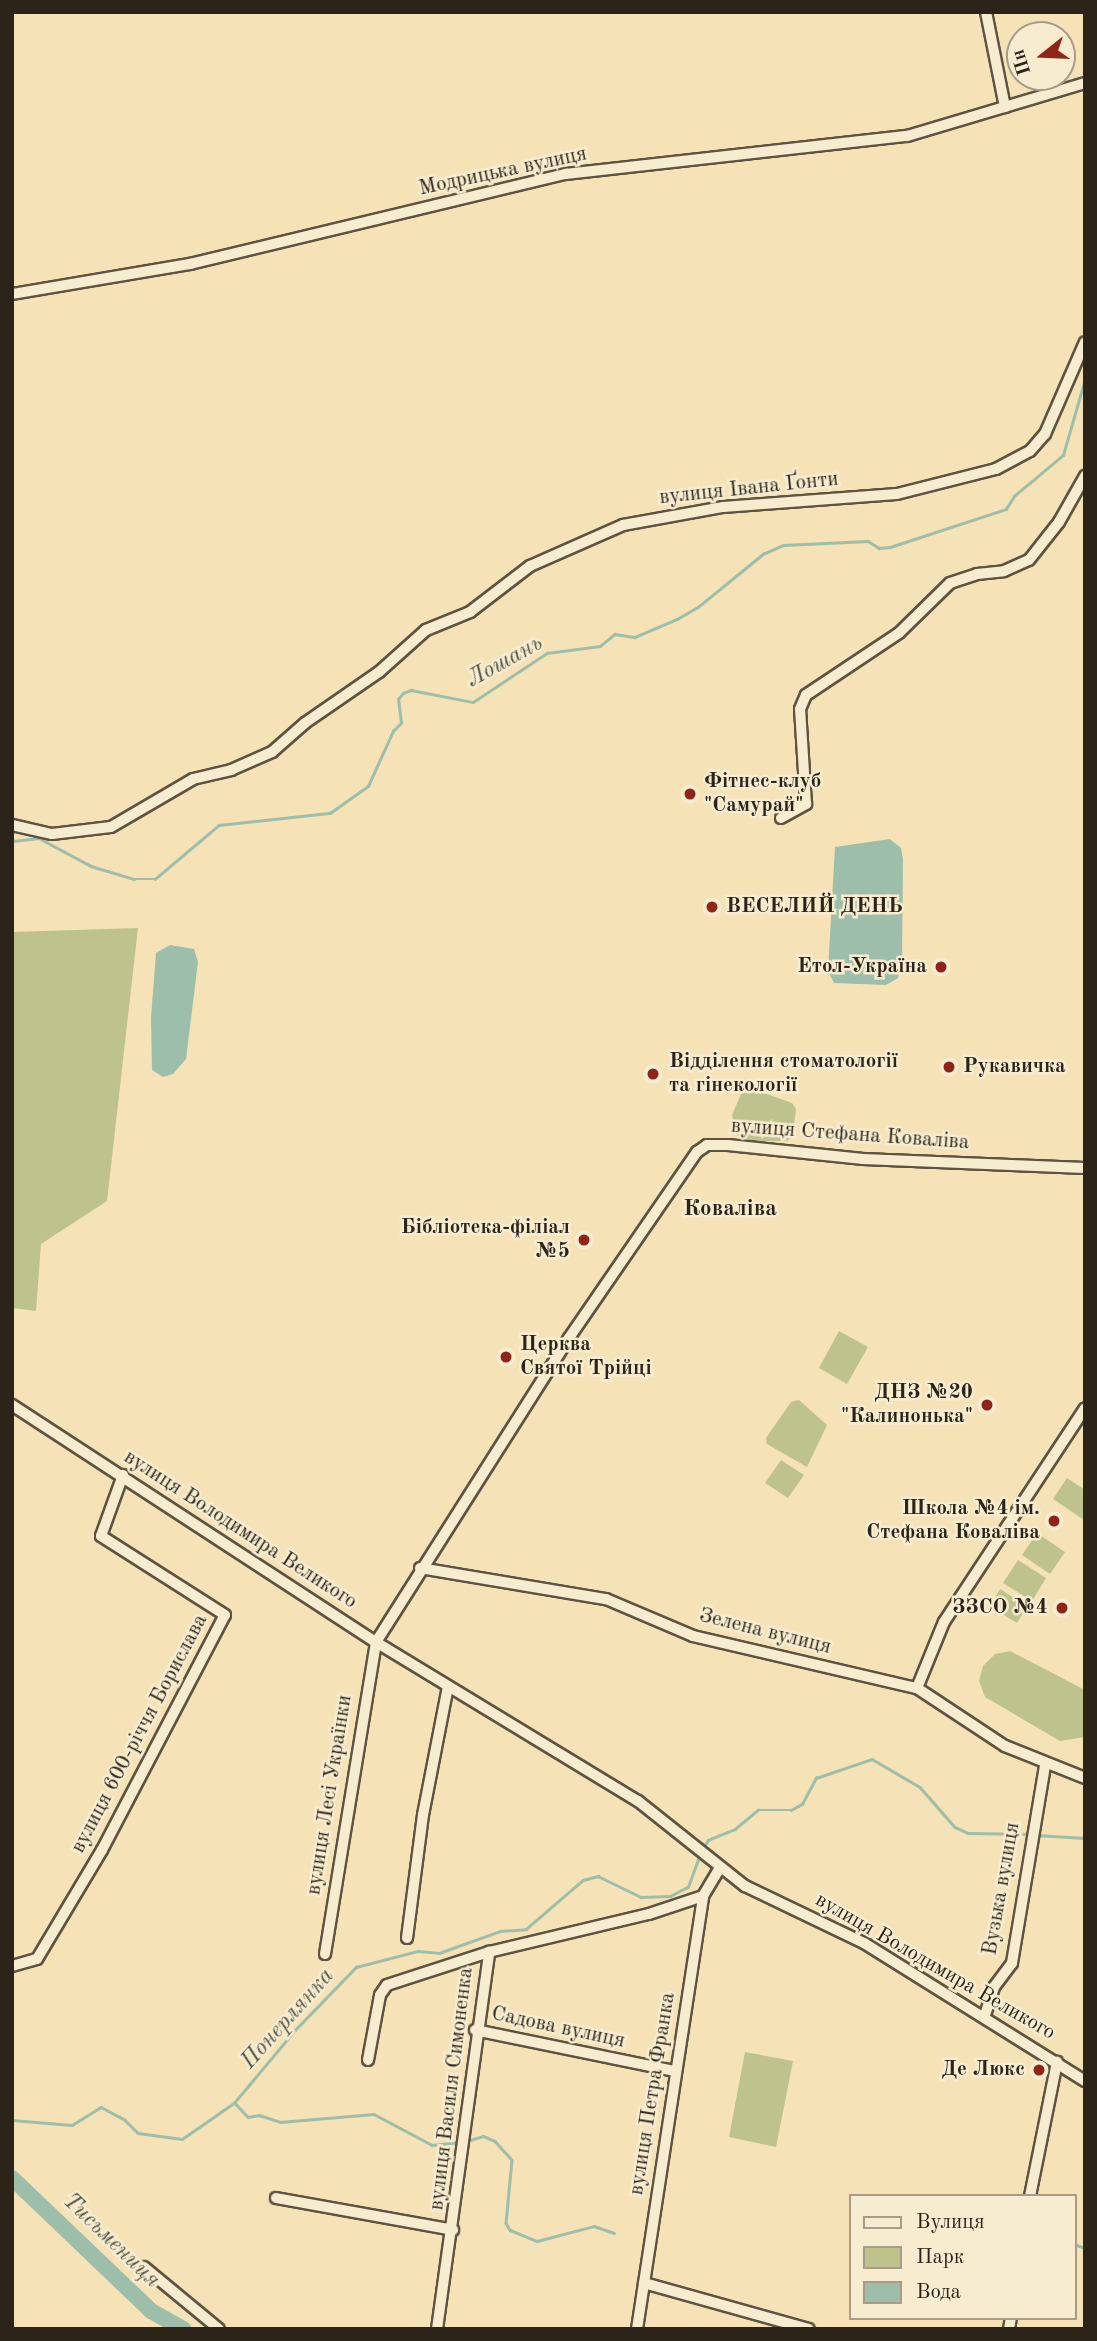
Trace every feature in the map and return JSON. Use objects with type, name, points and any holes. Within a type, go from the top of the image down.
[{"type":"street","points":[[986,12],[1005,107]]},
{"type":"street","name":"Модрицька вулиця","points":[[12,294],[190,264],[566,174],[884,140],[1085,83]]},
{"type":"street","name":"вулиця Івана Ґонти","points":[[12,825],[52,834],[111,827],[176,787],[272,752],[305,723],[379,672],[426,630],[470,612],[530,566],[623,525],[723,507],[897,494],[996,469],[1030,451],[1045,434],[1085,342]]},
{"type":"street","points":[[781,818],[806,804],[800,709],[806,695],[898,633],[950,583],[977,574],[1004,572],[1029,560],[1059,522],[1085,476]]},
{"type":"street","name":"вулиця Стефана Коваліва","points":[[376,1642],[420,1568],[668,1189],[707,1145],[863,1159],[1085,1168]]},
{"type":"street","name":"вулиця Володимира Великого","points":[[12,1405],[376,1642],[638,1801],[706,1860],[745,1886],[864,1943],[985,2015],[1085,2081]]},
{"type":"street","points":[[917,1688],[944,1622],[1085,1408]]},
{"type":"street","name":"вулиця 600-річчя Борислава","points":[[12,1966],[37,1959],[96,1861],[225,1615],[102,1536],[123,1475]]},
{"type":"street","name":"Зелена вулиця","points":[[420,1568],[606,1599],[693,1636],[917,1688],[1005,1746],[1045,1766],[1085,1778]]},
{"type":"street","name":"вулиця Лесі Українки","points":[[325,1954],[376,1642]]},
{"type":"street","points":[[407,1938],[423,1815],[448,1686]]},
{"type":"street","name":"Вузька вулиця","points":[[985,2015],[994,1987],[1012,1963],[1045,1766]]},
{"type":"street","name":"вулиця Петра Франка","points":[[637,2329],[674,2071],[703,1896],[719,1869]]},
{"type":"street","name":"вулиця Василя Симоненка","points":[[368,2060],[380,1995],[387,1985],[489,1952],[649,1914],[703,1896]]},
{"type":"street","name":"вулиця Василя Симоненка","points":[[437,2329],[453,2230],[475,2030],[489,1952]]},
{"type":"street","name":"Садова вулиця","points":[[475,2030],[674,2071]]},
{"type":"street","points":[[1030,2194],[1057,2062]]},
{"type":"street","name":"вулиця Василя Симоненка","points":[[276,2198],[453,2230]]},
{"type":"street","points":[[144,2267],[219,2329]]},
{"type":"street","points":[[644,2283],[809,2329]]},
{"type":"green space","points":[[138,928],[107,1201],[41,1244],[36,1311],[12,1308],[12,932]]},
{"type":"green space","points":[[756,1090],[792,1103],[796,1109],[793,1136],[787,1141],[744,1141],[736,1134],[732,1115],[741,1094]]},
{"type":"green space","points":[[839,1331],[868,1347],[847,1384],[819,1368]]},
{"type":"green space","points":[[799,1400],[827,1425],[807,1467],[767,1444],[766,1438],[791,1402]]},
{"type":"green space","points":[[781,1460],[804,1475],[788,1498],[765,1483]]},
{"type":"green space","points":[[1067,1478],[1085,1490],[1084,1520],[1053,1499]]},
{"type":"green space","points":[[1037,1533],[1065,1552],[1050,1574],[1022,1555]]},
{"type":"green space","points":[[1018,1560],[1046,1578],[1032,1601],[1003,1583]]},
{"type":"green space","points":[[1000,1589],[1027,1606],[1017,1623],[990,1607]]},
{"type":"green space","points":[[1010,1651],[1085,1690],[1085,1737],[1060,1741],[985,1697],[979,1681],[983,1666],[995,1654]]},
{"type":"green space","points":[[745,2052],[793,2061],[776,2147],[729,2137]]},
{"type":"water","points":[[890,839],[901,848],[903,859],[902,962],[898,978],[886,985],[834,983],[828,971],[835,847]]},
{"type":"water","points":[[170,945],[194,949],[198,962],[186,1059],[173,1074],[163,1077],[152,1070],[151,1018],[156,953]]},
{"type":"waterway","name":"Лошань","points":[[12,841],[39,838],[91,866],[134,879],[155,879],[219,825],[330,813],[368,786],[393,731],[401,723],[398,699],[403,693],[411,690],[473,702],[547,653],[600,646],[615,634],[635,637],[677,619],[698,607],[763,554],[783,545],[868,541],[879,548],[890,547],[1006,509],[1014,496],[1063,455],[1085,379]]},
{"type":"waterway","name":"Понерлянка","points":[[703,1848],[708,1840],[735,1829],[758,1810],[791,1810],[802,1804],[816,1778],[872,1759],[920,1787],[955,1827],[968,1833],[1029,1834]]},
{"type":"waterway","name":"Понерлянка","points":[[1036,1835],[1085,1838]]},
{"type":"waterway","name":"Понерлянка","points":[[12,2120],[72,2125],[101,2107],[125,2120],[138,2133],[182,2139],[234,2103],[295,2030],[356,1967],[418,1951],[439,1953],[500,1931],[526,1929],[583,1880],[598,1876],[641,1897],[670,1896],[688,1887],[700,1854]]},
{"type":"waterway","points":[[235,2103],[248,2117],[259,2115],[280,2122],[374,2114],[432,2145],[460,2142]]},
{"type":"waterway","points":[[467,2141],[483,2136],[495,2141],[512,2160],[506,2223],[510,2230],[537,2241],[594,2226],[614,2233]]},
{"type":"waterway","name":"Тисьмениця","points":[[12,2178],[151,2311],[183,2329]]},
{"type":"waterway","points":[[1076,2245],[1085,2248]]},
{"type":"place","name":"Фітнес-клуб \"Самурай\"","points":[[690,794]]},
{"type":"place","name":"ВЕСЕЛИЙ ДЕНЬ","points":[[712,907]]},
{"type":"place","name":"Етол-Україна","points":[[941,967]]},
{"type":"place","name":"Рукавичка","points":[[949,1067]]},
{"type":"place","name":"Відділення стоматології та гінекології","points":[[653,1074]]},
{"type":"place","name":"Бібліотека-філіал №5","points":[[584,1240]]},
{"type":"place","name":"Церква Святої Трійці","points":[[506,1357]]},
{"type":"place","name":"ДНЗ №20 \"Калинонька\"","points":[[987,1405]]},
{"type":"place","name":"Школа №4 ім. Стефана Коваліва","points":[[1054,1521]]},
{"type":"place","name":"ЗЗСО №4","points":[[1062,1608]]},
{"type":"place","name":"Де Люкс","points":[[1039,2070]]},
{"type":"district","name":"Коваліва","points":[[730,1209]]}]
